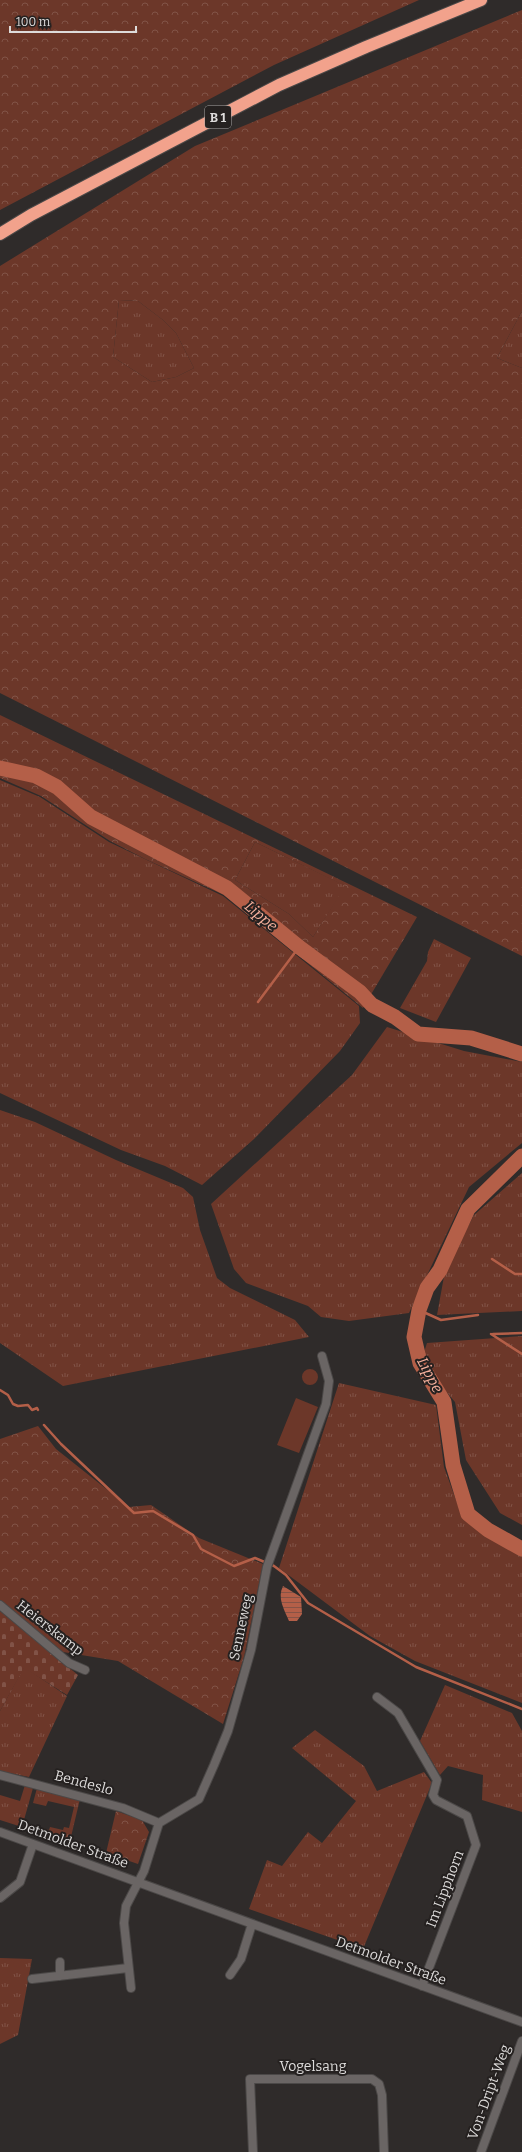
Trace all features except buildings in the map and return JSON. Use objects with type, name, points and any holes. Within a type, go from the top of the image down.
[{"type":"highway","name":"B 1","points":[[0,234],[38,212],[279,85],[366,47],[481,0]]},
{"type":"street","name":"Senneweg","points":[[159,1823],[199,1799],[228,1731],[249,1657],[268,1563],[326,1404],[329,1381],[322,1356]]},
{"type":"street","name":"Heierskamp","points":[[0,1605],[69,1663],[85,1670]]},
{"type":"street","name":"Im Lipphorn","points":[[377,1697],[398,1713],[437,1780],[434,1795],[436,1800],[467,1816],[476,1844],[422,1986]]},
{"type":"street","name":"Bendeslo","points":[[0,1774],[117,1806],[159,1823]]},
{"type":"street","points":[[138,1881],[144,1871],[159,1823]]},
{"type":"street","name":"Detmolder Straße","points":[[0,1832],[522,2022]]},
{"type":"street","points":[[0,1898],[20,1882],[34,1844]]},
{"type":"street","name":"Detmolder Straße","points":[[131,1988],[124,1923],[126,1906],[138,1881]]},
{"type":"street","points":[[230,1976],[241,1960],[252,1924]]},
{"type":"street","points":[[60,1962],[60,1976]]},
{"type":"street","points":[[32,1979],[128,1968]]},
{"type":"street","name":"Von-Dript-Weg","points":[[481,2152],[522,2041]]},
{"type":"street","name":"Vogelsang","points":[[253,2152],[250,2079],[372,2078],[379,2084],[382,2095],[384,2152]]},
{"type":"green space","points":[[0,0],[419,0],[274,65],[0,210]]},
{"type":"green space","points":[[522,10],[522,311],[497,358],[522,368],[522,956],[0,693],[0,266],[195,146]],"holes":[[[119,300],[138,301],[163,320],[176,333],[194,368],[176,377],[152,382],[113,357]]]},
{"type":"green space","points":[[119,300],[138,301],[163,320],[176,333],[194,368],[176,377],[152,382],[113,357]]},
{"type":"green space","points":[[522,311],[522,368],[497,358]]},
{"type":"green space","points":[[0,715],[417,917],[363,1008],[224,895],[145,859],[110,841],[41,796],[0,778]],"holes":[[[255,842],[345,886],[313,937],[289,914],[235,880]]]},
{"type":"green space","points":[[0,780],[40,797],[109,842],[223,896],[359,1006],[360,1023],[340,1051],[254,1139],[202,1185],[165,1166],[121,1150],[0,1093]]},
{"type":"green space","points":[[255,842],[346,886],[313,937],[289,914],[235,880]]},
{"type":"green space","points":[[434,939],[471,958],[436,1022],[400,1008],[427,961],[428,952]]},
{"type":"green space","points":[[387,1027],[464,1051],[522,1062],[522,1143],[469,1187],[409,1313],[349,1321],[321,1317],[308,1306],[246,1283],[234,1269],[211,1204],[352,1075]]},
{"type":"green space","points":[[0,1110],[35,1122],[116,1160],[183,1188],[193,1197],[200,1230],[217,1278],[230,1288],[295,1320],[309,1337],[63,1386],[0,1343]]},
{"type":"green space","points":[[522,1173],[522,1311],[437,1315],[445,1271],[474,1215]]},
{"type":"green space","points":[[522,1336],[522,1525],[500,1513],[466,1460],[455,1402],[421,1362],[427,1343]]},
{"type":"green space","points":[[307,1369],[313,1369],[318,1374],[316,1383],[313,1385],[307,1385],[302,1380],[302,1374]]},
{"type":"green space","points":[[339,1383],[436,1405],[444,1467],[461,1514],[484,1534],[522,1555],[522,1703],[415,1661],[370,1636],[279,1568]]},
{"type":"green space","points":[[296,1398],[318,1407],[299,1453],[277,1445]]},
{"type":"green space","points":[[38,1426],[56,1449],[129,1507],[151,1505],[199,1538],[263,1564],[244,1657],[223,1724],[118,1661],[63,1652],[0,1600],[0,1439]]},
{"type":"green space","points":[[0,1611],[78,1675],[67,1695],[24,1668],[0,1711]]},
{"type":"green space","points":[[24,1667],[67,1696],[29,1777],[0,1771],[0,1711]]},
{"type":"green space","points":[[445,1685],[512,1713],[522,1731],[522,1812],[482,1800],[483,1775],[448,1766],[440,1775],[420,1741]]},
{"type":"green space","points":[[315,1730],[364,1766],[377,1791],[424,1772],[432,1783],[363,1949],[249,1909],[267,1860],[282,1866],[308,1832],[322,1843],[356,1801],[292,1748]]},
{"type":"green space","points":[[25,1785],[33,1788],[22,1827],[0,1820],[0,1795],[20,1801]]},
{"type":"green space","points":[[37,1788],[80,1799],[70,1841],[29,1829],[30,1825],[49,1830],[50,1827],[63,1830],[64,1827],[69,1828],[74,1807],[48,1801],[46,1806],[33,1803]]},
{"type":"green space","points":[[116,1811],[142,1820],[149,1832],[138,1864],[106,1853]]},
{"type":"green space","points":[[0,1958],[32,1959],[18,2035],[0,2044]]},
{"type":"shaded area","points":[[283,1586],[301,1597],[302,1614],[297,1621],[289,1621],[283,1608],[281,1590]]},
{"type":"waterway","name":"Lippe","points":[[0,768],[36,776],[57,787],[91,817],[227,888],[299,947],[360,992],[372,1005],[395,1017],[418,1034],[471,1038],[522,1054]]},
{"type":"waterway","points":[[258,1002],[299,947]]},
{"type":"waterway","name":"Lippe","points":[[522,1156],[468,1209],[440,1270],[427,1288],[419,1310],[414,1337],[420,1363],[444,1402],[453,1465],[468,1514],[488,1530],[522,1549]]},
{"type":"waterway","points":[[492,1259],[515,1274],[522,1274]]},
{"type":"waterway","points":[[419,1310],[441,1320],[478,1315]]},
{"type":"waterway","points":[[493,1334],[522,1333]]},
{"type":"waterway","points":[[491,1334],[522,1354]]},
{"type":"waterway","points":[[0,1390],[8,1395],[13,1404],[18,1406],[28,1405],[32,1410],[37,1408],[38,1410]]},
{"type":"waterway","points":[[44,1425],[61,1444],[134,1513],[153,1511],[193,1535],[201,1549],[234,1566],[255,1558],[274,1566],[286,1575],[308,1603],[416,1667],[522,1709]]}]
